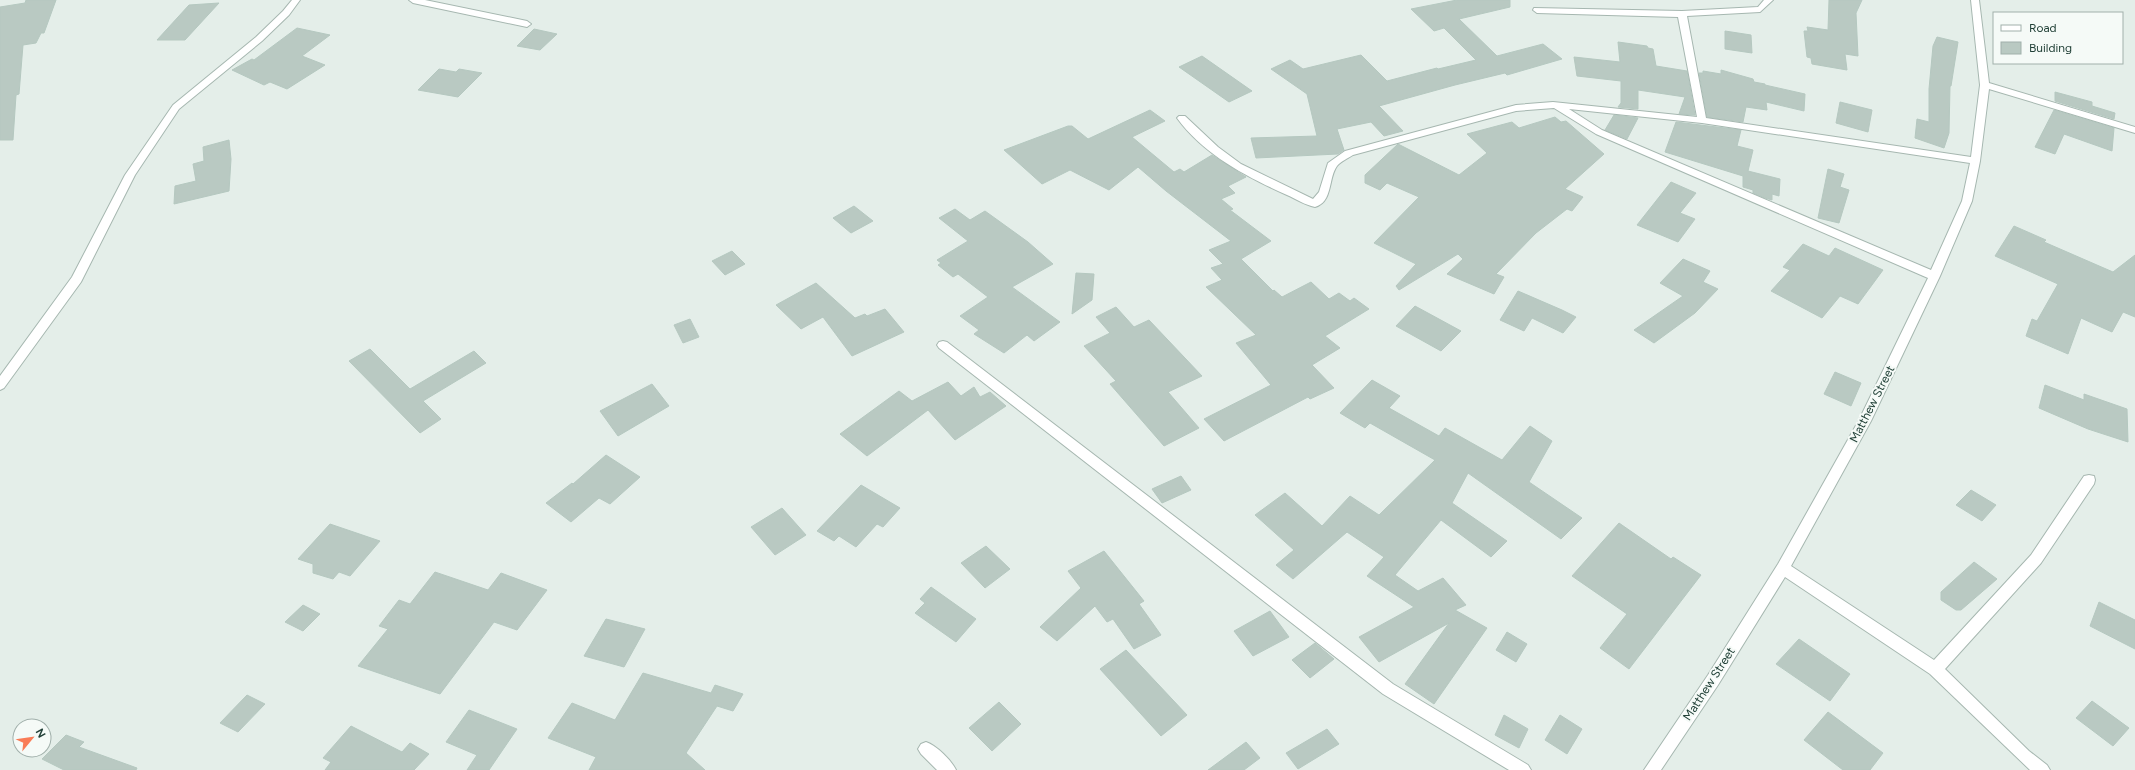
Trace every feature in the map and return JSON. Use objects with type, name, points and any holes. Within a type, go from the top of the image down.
[{"type":"street","points":[[0,385],[77,279],[130,175],[176,107],[259,39],[286,13],[296,0]]},
{"type":"street","points":[[413,0],[527,24]]},
{"type":"street","points":[[1537,10],[1682,14],[1760,9],[1769,0]]},
{"type":"street","name":"Matthew Street","points":[[1652,770],[1713,680],[1783,568],[1865,421],[1934,276],[1967,201],[1975,162],[1985,85],[1975,0]]},
{"type":"street","points":[[1682,14],[1702,120]]},
{"type":"street","points":[[1985,85],[2135,130]]},
{"type":"street","points":[[1553,105],[1599,132],[1934,276]]},
{"type":"street","points":[[1182,118],[1207,143],[1228,160],[1261,179],[1315,204],[1324,193],[1332,165],[1349,153],[1516,108],[1553,105],[1702,120],[1975,162]]},
{"type":"street","points":[[943,345],[1163,517],[1388,688],[1523,770]]},
{"type":"street","points":[[1935,668],[2036,559],[2089,480]]},
{"type":"street","points":[[1783,568],[1935,668],[2024,756],[2042,770]]},
{"type":"street","points":[[926,749],[948,770]]},
{"type":"building","points":[[26,0],[56,0],[44,33],[41,33],[36,43],[23,45],[19,94],[16,95],[13,140],[0,140],[0,7],[25,3]]},
{"type":"building","points":[[1457,0],[1510,0],[1510,7],[1459,19],[1497,56],[1543,44],[1562,59],[1507,75],[1505,73],[1455,85],[1379,106],[1403,131],[1384,136],[1371,122],[1337,129],[1344,150],[1338,154],[1256,158],[1251,138],[1317,136],[1307,94],[1271,69],[1290,60],[1303,69],[1361,55],[1387,81],[1476,60],[1444,28],[1434,31],[1411,9]]},
{"type":"building","points":[[1829,0],[1862,0],[1856,13],[1858,56],[1845,54],[1847,70],[1812,64],[1811,58],[1807,57],[1804,31],[1808,31],[1807,27],[1828,30]]},
{"type":"building","points":[[219,3],[185,40],[157,40],[189,5]]},
{"type":"building","points":[[297,28],[330,35],[302,56],[325,65],[287,89],[270,82],[264,85],[232,70],[252,59],[254,60]]},
{"type":"building","points":[[534,29],[557,34],[540,50],[517,46]]},
{"type":"building","points":[[1725,31],[1751,35],[1752,53],[1725,49]]},
{"type":"building","points":[[1937,37],[1958,42],[1950,86],[1949,133],[1944,148],[1915,138],[1917,119],[1929,122],[1929,89],[1933,46]]},
{"type":"building","points":[[1618,42],[1647,46],[1648,48],[1653,49],[1656,66],[1687,71],[1695,115],[1679,114],[1685,97],[1638,90],[1638,109],[1618,107],[1621,103],[1621,81],[1577,76],[1574,57],[1620,62]]},
{"type":"building","points":[[1202,56],[1252,91],[1229,102],[1179,67]]},
{"type":"building","points":[[439,69],[456,72],[459,69],[482,73],[458,97],[418,90]]},
{"type":"building","points":[[1721,70],[1753,79],[1754,82],[1805,94],[1804,111],[1766,102],[1767,110],[1746,107],[1743,122],[1707,117],[1699,73],[1703,73],[1703,71],[1721,74]]},
{"type":"building","points":[[2055,92],[2092,102],[2092,106],[2115,113],[2114,119],[2055,101]]},
{"type":"building","points":[[1840,102],[1872,110],[1868,132],[1836,123]]},
{"type":"building","points":[[1150,110],[1165,121],[1132,137],[1174,172],[1180,169],[1184,172],[1212,155],[1246,177],[1228,186],[1235,193],[1221,199],[1233,209],[1230,210],[1271,241],[1241,259],[1273,291],[1274,290],[1282,297],[1311,282],[1329,299],[1339,293],[1350,301],[1354,298],[1369,309],[1325,336],[1340,348],[1312,365],[1334,388],[1310,399],[1308,397],[1224,441],[1204,419],[1271,385],[1236,343],[1256,335],[1206,287],[1222,280],[1211,268],[1223,264],[1209,250],[1231,241],[1166,191],[1138,167],[1109,190],[1070,170],[1042,184],[1004,150],[1068,126],[1072,126],[1088,139]]},
{"type":"building","points":[[2054,110],[2114,128],[2112,151],[2064,134],[2055,154],[2035,147]]},
{"type":"building","points":[[1614,115],[1638,118],[1627,139],[1605,130]]},
{"type":"building","points":[[1555,117],[1561,122],[1566,121],[1604,154],[1565,189],[1583,197],[1572,211],[1567,209],[1536,233],[1496,274],[1504,277],[1494,294],[1447,274],[1463,259],[1458,254],[1399,290],[1396,286],[1416,264],[1374,243],[1419,197],[1387,183],[1380,190],[1365,183],[1365,175],[1398,144],[1459,175],[1487,153],[1467,134],[1512,122],[1519,128]]},
{"type":"building","points":[[1676,122],[1741,130],[1737,146],[1753,150],[1748,171],[1780,179],[1779,196],[1772,194],[1772,200],[1765,198],[1753,193],[1753,190],[1743,187],[1743,176],[1665,152]]},
{"type":"building","points":[[229,140],[231,159],[229,191],[174,204],[175,186],[196,181],[193,164],[204,161],[203,147]]},
{"type":"building","points":[[1828,169],[1844,174],[1840,187],[1849,190],[1839,223],[1818,218]]},
{"type":"building","points":[[1671,182],[1696,193],[1680,213],[1695,219],[1678,242],[1637,225]]},
{"type":"building","points":[[854,206],[873,221],[851,233],[833,218]]},
{"type":"building","points":[[955,209],[970,220],[985,211],[1028,242],[1053,264],[1012,287],[1060,322],[1034,341],[1027,335],[1004,353],[974,334],[979,330],[960,316],[988,297],[958,274],[953,277],[938,265],[941,263],[937,260],[968,241],[939,218]]},
{"type":"building","points":[[2014,226],[2046,240],[2044,242],[2113,272],[2135,255],[2135,317],[2123,312],[2112,332],[2081,318],[2068,354],[2026,336],[2032,319],[2037,321],[2058,284],[1995,256]]},
{"type":"building","points":[[1803,244],[1829,256],[1835,248],[1883,270],[1858,304],[1840,296],[1822,318],[1771,291],[1790,270],[1783,267]]},
{"type":"building","points":[[732,251],[745,264],[725,275],[712,261]]},
{"type":"building","points":[[1683,259],[1710,271],[1703,282],[1718,289],[1695,313],[1654,343],[1634,330],[1683,296],[1660,283]]},
{"type":"building","points":[[1076,273],[1094,274],[1092,300],[1072,314]]},
{"type":"building","points":[[816,283],[855,318],[865,314],[867,316],[885,309],[904,332],[852,356],[823,317],[801,329],[776,305]]},
{"type":"building","points":[[1518,291],[1576,317],[1563,333],[1532,318],[1524,331],[1500,320]]},
{"type":"building","points":[[1415,306],[1461,331],[1441,351],[1396,326]]},
{"type":"building","points":[[1116,307],[1134,327],[1149,320],[1202,376],[1168,392],[1199,428],[1164,446],[1110,384],[1116,381],[1084,346],[1110,333],[1096,317]]},
{"type":"building","points":[[690,319],[699,337],[683,343],[674,325]]},
{"type":"building","points":[[370,349],[410,389],[474,351],[486,363],[423,401],[441,419],[420,433],[349,361]]},
{"type":"building","points":[[1835,372],[1861,383],[1851,406],[1824,394]]},
{"type":"building","points":[[1372,380],[1400,396],[1389,408],[1439,436],[1445,428],[1502,460],[1530,426],[1552,441],[1529,482],[1582,518],[1561,539],[1468,473],[1452,503],[1507,541],[1491,557],[1441,520],[1395,575],[1418,591],[1443,578],[1466,605],[1455,610],[1487,628],[1434,704],[1405,684],[1449,623],[1379,662],[1359,637],[1414,607],[1367,576],[1384,557],[1347,532],[1293,579],[1276,565],[1294,550],[1255,515],[1285,493],[1322,526],[1350,496],[1379,515],[1435,460],[1370,423],[1365,428],[1340,413]]},
{"type":"building","points":[[948,382],[961,396],[974,387],[980,397],[990,392],[1006,406],[955,440],[928,410],[867,456],[840,434],[899,391],[912,401]]},
{"type":"building","points":[[652,384],[669,406],[618,436],[600,411]]},
{"type":"building","points":[[2045,385],[2084,400],[2084,394],[2127,409],[2128,442],[2088,429],[2039,408]]},
{"type":"building","points":[[606,455],[640,477],[610,504],[599,498],[571,522],[546,503],[572,483],[573,484]]},
{"type":"building","points":[[1181,476],[1191,490],[1162,503],[1152,489]]},
{"type":"building","points":[[861,485],[900,508],[883,527],[877,524],[856,547],[839,536],[834,541],[817,531]]},
{"type":"building","points":[[1971,490],[1996,505],[1982,521],[1956,505]]},
{"type":"building","points":[[782,508],[806,535],[775,555],[751,527]]},
{"type":"building","points":[[1619,523],[1671,559],[1673,557],[1701,575],[1629,669],[1600,648],[1627,614],[1572,576]]},
{"type":"building","points":[[330,524],[380,541],[350,576],[339,572],[333,579],[313,573],[313,564],[298,559]]},
{"type":"building","points":[[986,546],[1010,569],[985,588],[961,563]]},
{"type":"building","points":[[1104,551],[1144,601],[1139,604],[1161,635],[1134,649],[1113,619],[1107,622],[1095,606],[1057,641],[1040,627],[1081,588],[1068,571]]},
{"type":"building","points":[[1974,562],[1997,579],[1961,610],[1956,610],[1941,600],[1941,592]]},
{"type":"building","points":[[435,572],[488,590],[501,573],[547,590],[517,630],[494,622],[440,694],[358,666],[388,629],[379,626],[399,600],[410,604]]},
{"type":"building","points":[[931,587],[976,619],[956,642],[915,613],[925,603],[920,599]]},
{"type":"building","points":[[2099,602],[2135,620],[2135,649],[2090,626]]},
{"type":"building","points":[[303,605],[320,614],[303,631],[285,622]]},
{"type":"building","points":[[1270,611],[1289,637],[1253,656],[1234,631]]},
{"type":"building","points":[[606,619],[645,629],[624,667],[584,656]]},
{"type":"building","points":[[1507,632],[1527,644],[1516,662],[1496,650]]},
{"type":"building","points":[[1799,639],[1850,674],[1830,701],[1776,664]]},
{"type":"building","points":[[1315,643],[1334,659],[1310,678],[1292,660]]},
{"type":"building","points":[[1126,650],[1187,715],[1161,736],[1100,669]]},
{"type":"building","points":[[643,673],[711,693],[715,685],[743,694],[733,711],[717,706],[686,753],[705,770],[589,770],[596,757],[548,738],[572,703],[615,720]]},
{"type":"building","points":[[247,695],[265,704],[238,732],[220,723]]},
{"type":"building","points":[[2092,701],[2129,728],[2113,746],[2076,718]]},
{"type":"building","points":[[999,702],[1021,724],[992,751],[969,728]]},
{"type":"building","points":[[469,710],[517,729],[489,770],[467,770],[477,755],[446,742]]},
{"type":"building","points":[[1828,712],[1883,753],[1870,770],[1843,770],[1804,740]]},
{"type":"building","points":[[1504,715],[1528,729],[1519,748],[1495,735]]},
{"type":"building","points":[[1560,715],[1582,729],[1567,754],[1545,740]]},
{"type":"building","points":[[351,726],[402,752],[410,743],[429,754],[414,770],[325,770],[331,762],[323,758]]},
{"type":"building","points":[[1327,729],[1339,744],[1298,769],[1286,753]]},
{"type":"building","points":[[66,735],[84,742],[79,747],[137,768],[136,770],[64,770],[42,759],[52,758],[52,749]]},
{"type":"building","points":[[1246,742],[1260,758],[1244,770],[1208,770]]}]
